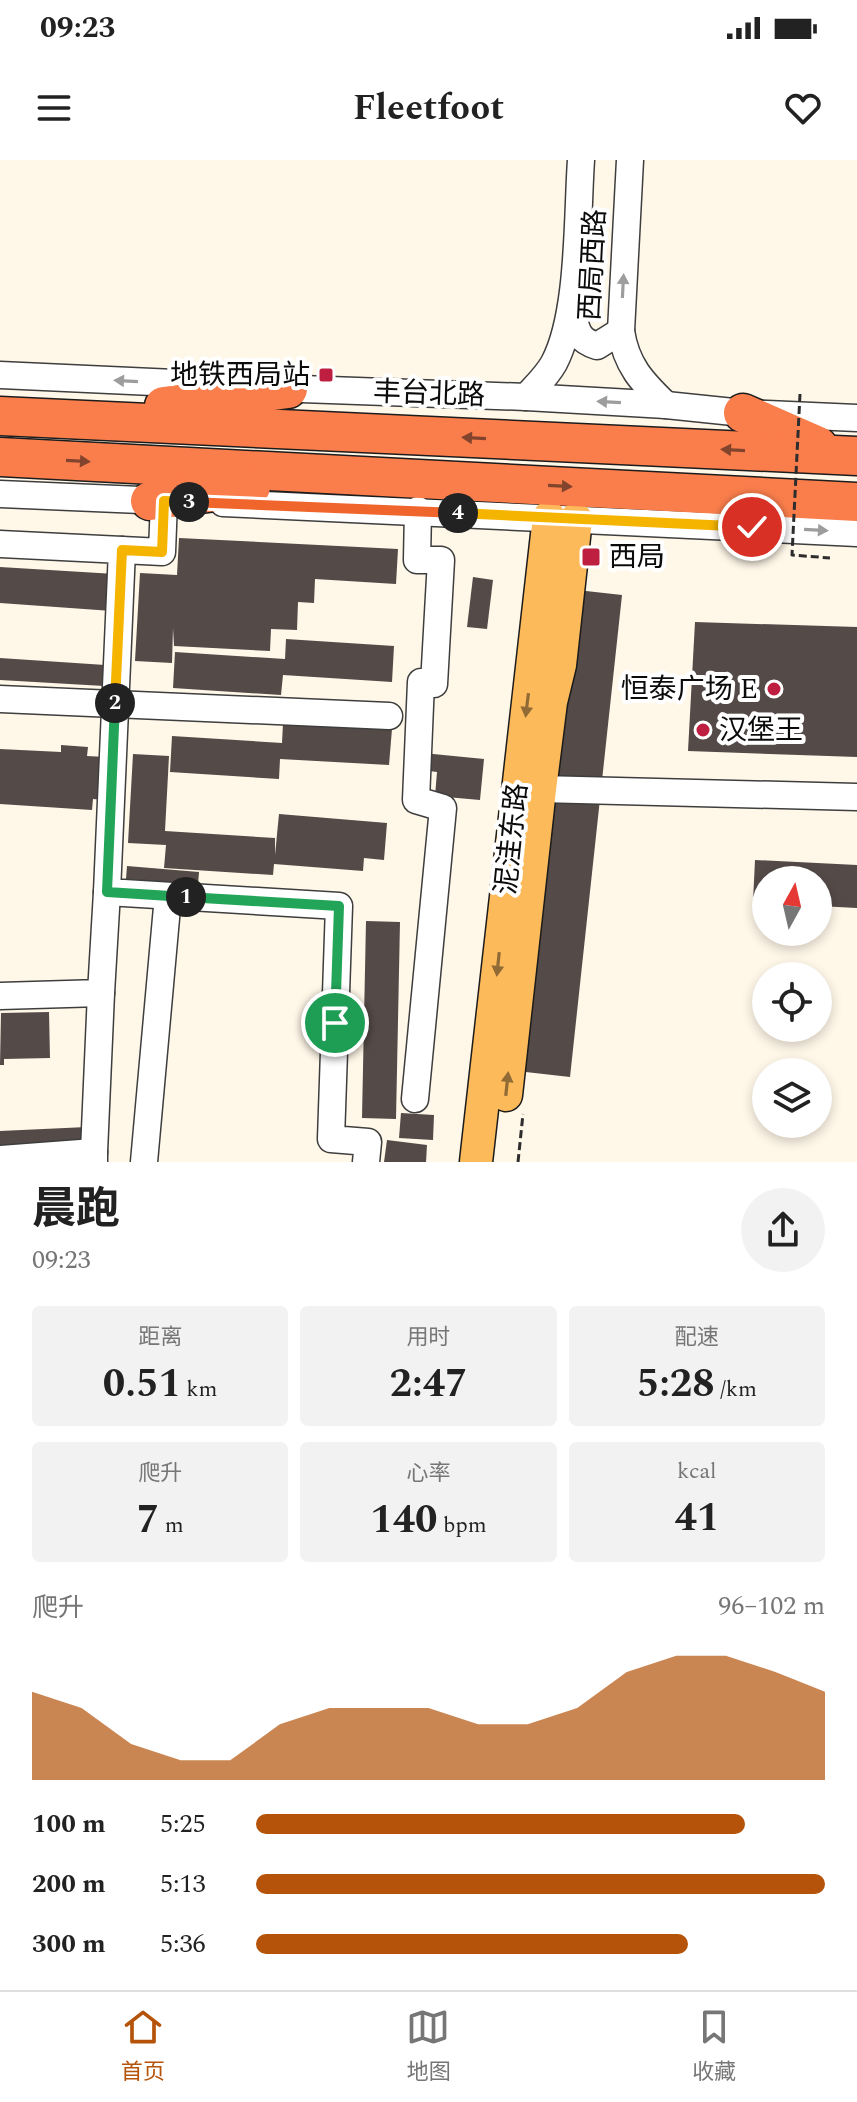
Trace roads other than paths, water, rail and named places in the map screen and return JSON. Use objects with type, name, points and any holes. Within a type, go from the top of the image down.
[{"type":"highway","points":[[75,419],[288,389]]},
{"type":"highway","points":[[743,413],[848,456]]},
{"type":"highway","name":"丰台北路","points":[[0,416],[848,456]]},
{"type":"highway","points":[[0,457],[857,502]]},
{"type":"highway","points":[[157,501],[342,475]]},
{"type":"main road","name":"泥洼东路","points":[[476,1162],[542,576],[563,518]]},
{"type":"main road","name":"泥洼东路","points":[[499,1162],[540,789],[551,702],[560,665],[563,518]]},
{"type":"main road","points":[[542,576],[556,572],[561,578],[551,702]]},
{"type":"street","name":"西局西路","points":[[526,397],[553,366],[564,339],[571,308],[581,160]]},
{"type":"street","name":"西局西路","points":[[630,160],[621,331],[624,353],[644,385],[666,405]]},
{"type":"street","points":[[571,308],[578,334],[584,342],[597,346],[621,331]]},
{"type":"street","name":"丰台北路","points":[[0,375],[526,397],[857,418]]},
{"type":"street","points":[[0,494],[418,510],[857,533]]},
{"type":"street","points":[[0,544],[162,552],[157,501]]},
{"type":"street","points":[[415,1099],[443,808],[416,800],[421,682],[434,684],[441,560],[417,560],[418,510]]},
{"type":"street","points":[[0,1159],[94,1157],[122,550]]},
{"type":"street","points":[[0,699],[389,716]]},
{"type":"street","points":[[540,789],[857,797]]},
{"type":"street","points":[[107,892],[339,906],[331,1139],[368,1142],[366,1162]]},
{"type":"street","points":[[144,1162],[168,896]]},
{"type":"street","points":[[0,996],[101,993]]},
{"type":"place","name":"地铁西局站","points":[[326,375]]},
{"type":"place","name":"西局","points":[[591,557]]},
{"type":"place","name":"恒泰广场 E","points":[[774,689]]},
{"type":"place","name":"汉堡王","points":[[703,730]]}]
